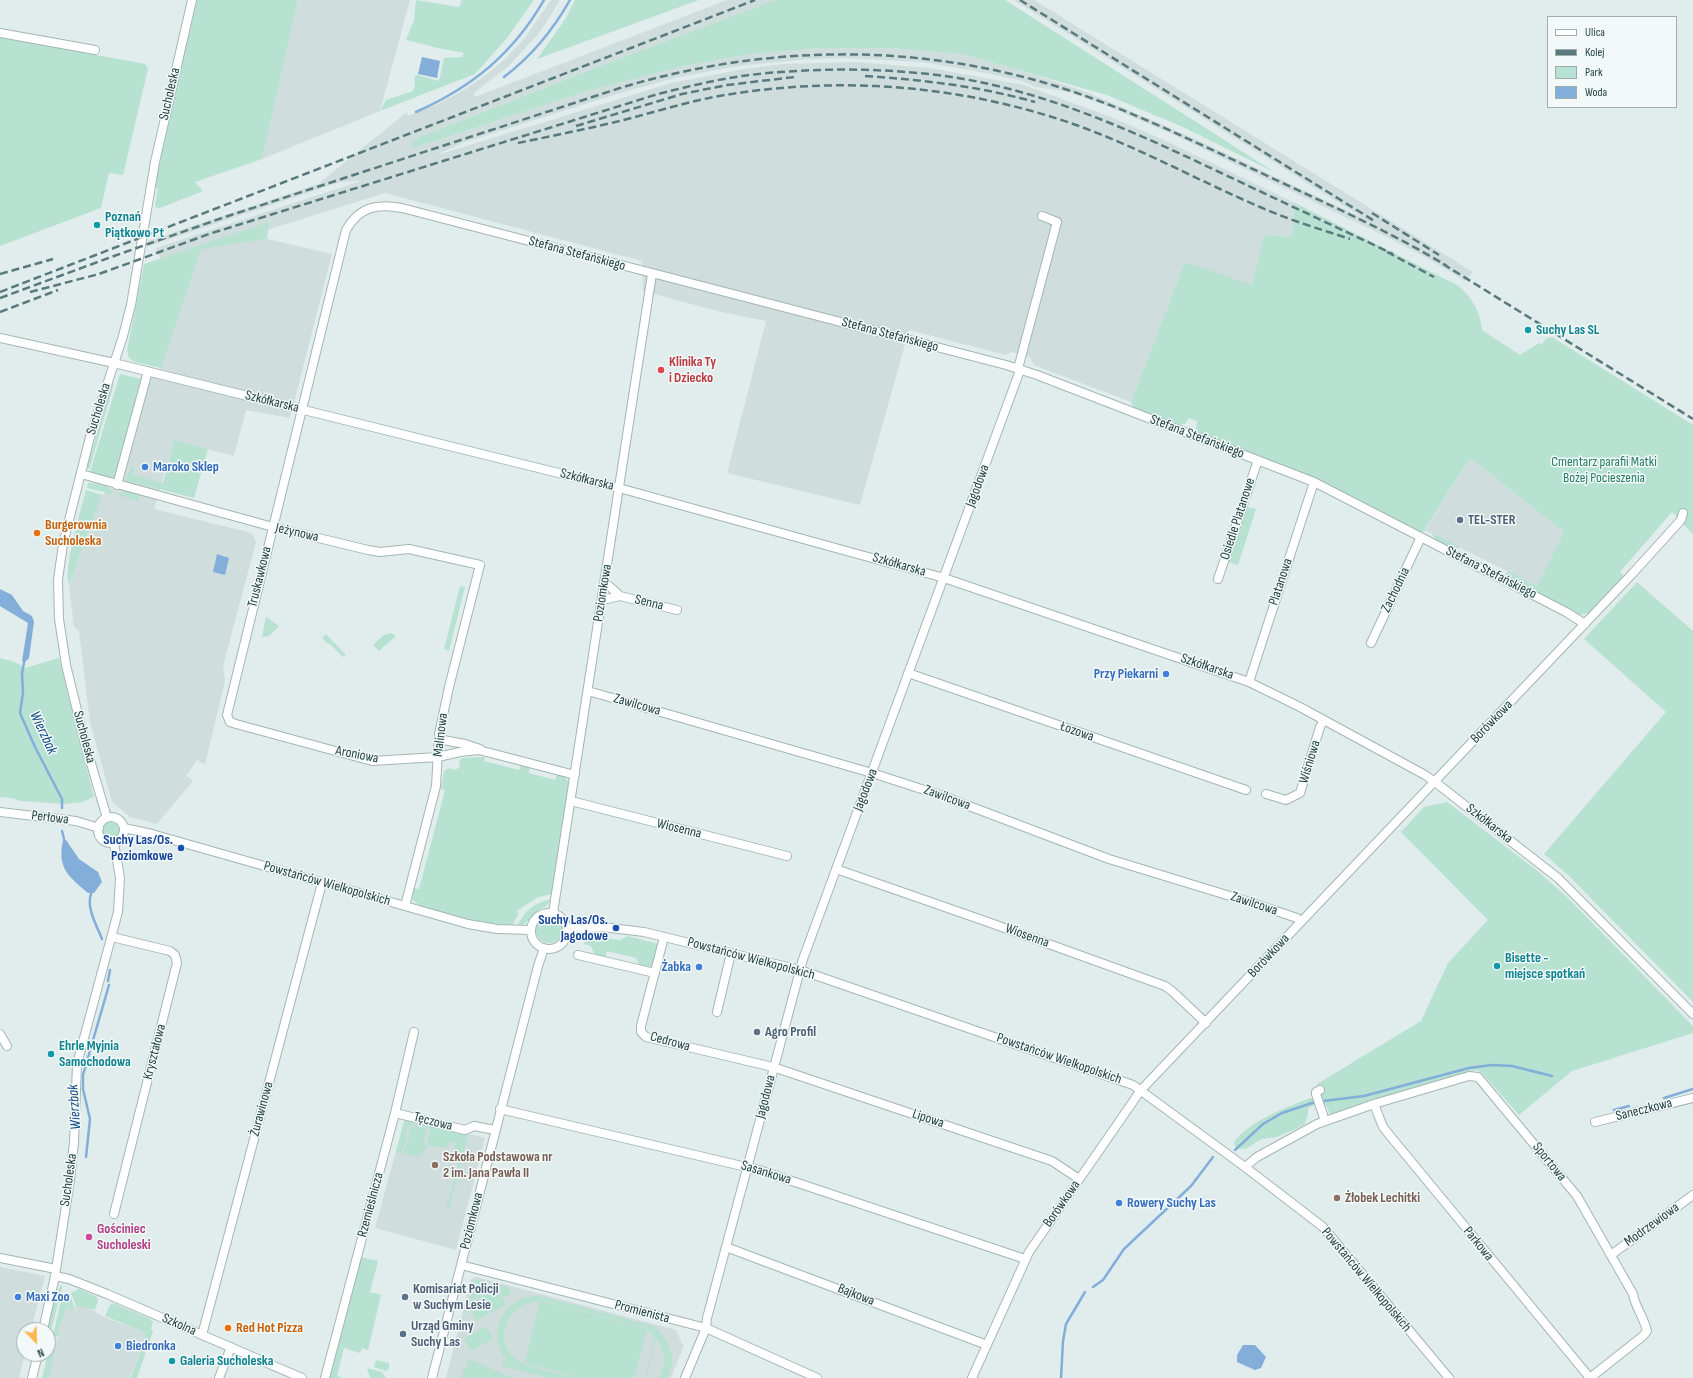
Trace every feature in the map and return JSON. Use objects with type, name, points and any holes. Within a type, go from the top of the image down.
[{"type":"street","name":"Sucholeska","points":[[107,818],[72,693],[59,620],[58,596],[60,562],[98,410],[131,305],[154,162],[192,0]]},
{"type":"street","points":[[0,33],[95,50]]},
{"type":"street","name":"Stefana Stefańskiego","points":[[301,409],[346,230],[352,219],[369,209],[390,206],[402,208],[1019,369],[1314,482],[1566,612],[1585,624]]},
{"type":"street","name":"Jagodowa","points":[[685,1378],[706,1328],[773,1067],[800,970],[1017,379],[1019,365],[1057,222],[1042,216]]},
{"type":"street","name":"Poziomkowa","points":[[553,913],[652,274]]},
{"type":"street","name":"Szkółkarska","points":[[0,338],[148,371],[620,488],[944,578],[1216,669],[1249,682],[1324,720],[1425,775],[1435,782],[1558,878],[1693,1014]]},
{"type":"street","points":[[117,485],[148,371]]},
{"type":"street","name":"Truskawkowa","points":[[230,722],[227,715],[301,409]]},
{"type":"street","name":"Osiedle Platanowe","points":[[1218,579],[1258,460]]},
{"type":"street","name":"Jeżynowa","points":[[81,474],[273,527],[380,552],[410,549],[480,565]]},
{"type":"street","name":"Platanowa","points":[[1249,682],[1314,482]]},
{"type":"street","name":"Borówkowa","points":[[972,1378],[1025,1259],[1141,1090],[1627,580],[1681,520],[1683,513]]},
{"type":"street","name":"Zachodnia","points":[[1371,643],[1421,537]]},
{"type":"street","name":"Malinowa","points":[[404,906],[436,786],[438,739],[449,687],[480,565]]},
{"type":"street","name":"Senna","points":[[604,585],[609,586],[620,596]]},
{"type":"street","name":"Senna","points":[[602,599],[620,596],[677,610]]},
{"type":"street","name":"Łozowa","points":[[908,673],[1246,790]]},
{"type":"street","name":"Zawilcowa","points":[[588,691],[872,773],[940,795],[1109,859],[1243,900],[1297,918],[1301,922]]},
{"type":"street","name":"Wiśniowa","points":[[1266,794],[1286,800],[1300,793],[1320,727],[1324,720]]},
{"type":"street","name":"Aroniowa","points":[[230,722],[372,761],[438,757],[467,752],[486,752]]},
{"type":"street","name":"Aroniowa","points":[[438,739],[465,744],[486,752],[575,775]]},
{"type":"street","name":"Wiosenna","points":[[571,801],[787,856]]},
{"type":"street","name":"Perłowa","points":[[0,812],[76,821],[99,828]]},
{"type":"street","points":[[113,817],[118,819],[124,828],[122,838],[114,843],[106,842],[102,839],[98,832],[102,822],[107,818],[113,817]]},
{"type":"street","name":"Powstańców Wielkopolskich","points":[[124,828],[152,834],[482,927],[505,930],[531,930]]},
{"type":"street","name":"Sucholeska","points":[[45,1322],[56,1272],[74,1142],[77,1064],[118,912],[120,897],[114,843]]},
{"type":"street","name":"Wiosenna","points":[[836,869],[1165,986],[1206,1023]]},
{"type":"street","name":"Żurawinowa","points":[[202,1335],[322,882]]},
{"type":"street","points":[[553,913],[564,921],[567,929],[566,935],[560,944],[550,948],[544,948],[536,943],[533,939],[531,930],[532,925],[538,916],[553,913]]},
{"type":"street","name":"Powstańców Wielkopolskich","points":[[567,929],[582,927],[616,928],[664,937],[800,970],[1133,1085],[1315,1220],[1330,1234],[1449,1378]]},
{"type":"street","name":"Kryształowa","points":[[112,936],[170,951],[176,955],[177,963],[114,1214]]},
{"type":"street","name":"Cedrowa","points":[[664,937],[641,1026],[641,1032],[646,1037],[773,1067]]},
{"type":"street","name":"Poziomkowa","points":[[432,1378],[500,1109],[544,948]]},
{"type":"street","points":[[717,1012],[731,953]]},
{"type":"street","points":[[578,955],[655,973]]},
{"type":"street","name":"Rzemieślnicza","points":[[325,1378],[395,1113],[414,1032]]},
{"type":"street","points":[[0,1034],[7,1046]]},
{"type":"street","name":"Lipowa","points":[[773,1067],[1052,1161],[1079,1179]]},
{"type":"street","name":"Sportowa","points":[[1245,1167],[1257,1157],[1308,1128],[1325,1121],[1374,1104],[1469,1076],[1478,1078],[1577,1196],[1632,1294],[1634,1303],[1645,1323],[1647,1331],[1643,1336],[1590,1378]]},
{"type":"street","points":[[1319,1093],[1320,1106],[1325,1121]]},
{"type":"street","name":"Saneczkowa","points":[[1595,1122],[1693,1098]]},
{"type":"street","name":"Parkowa","points":[[1374,1104],[1383,1127],[1590,1378]]},
{"type":"street","name":"Sasankowa","points":[[500,1109],[748,1167],[1025,1259]]},
{"type":"street","name":"Tęczowa","points":[[395,1113],[465,1130],[474,1126],[495,1130]]},
{"type":"street","name":"Modrzewiowa","points":[[1611,1255],[1693,1195]]},
{"type":"street","name":"Bajkowa","points":[[726,1247],[987,1345]]},
{"type":"street","name":"Szkolna","points":[[0,1258],[56,1272],[69,1279],[302,1378]]},
{"type":"street","name":"Promienista","points":[[461,1265],[706,1328],[817,1378]]},
{"type":"street","points":[[219,1378],[231,1347]]},
{"type":"street","points":[[32,1378],[36,1362]]},
{"type":"shaded area","points":[[298,0],[410,0],[380,111],[262,159]]},
{"type":"shaded area","points":[[551,0],[560,0],[540,32],[509,66],[474,93],[475,97],[727,0],[775,0],[616,60],[420,137],[412,143],[413,148],[590,90],[684,66],[750,54],[820,48],[889,48],[962,54],[1035,75],[1089,93],[1193,138],[1365,219],[1014,0],[1034,0],[1473,272],[1465,281],[1429,259],[1391,239],[1172,134],[1112,108],[1070,92],[1036,87],[1019,80],[922,62],[845,58],[809,59],[738,66],[675,78],[620,93],[462,143],[434,156],[671,83],[744,69],[784,64],[856,62],[930,68],[1024,85],[1111,117],[1168,142],[1295,203],[1292,237],[1264,235],[1252,286],[1185,262],[1131,402],[1034,365],[1030,357],[1012,352],[1006,355],[909,330],[860,505],[727,473],[766,321],[717,311],[643,291],[642,261],[385,193],[213,247],[267,239],[332,254],[290,418],[246,410],[234,456],[174,441],[154,509],[252,533],[256,542],[223,666],[225,681],[205,765],[197,760],[186,776],[193,781],[157,824],[130,817],[112,802],[90,722],[79,632],[74,627],[69,584],[102,495],[120,482],[143,378],[161,368],[161,261],[156,248],[361,181],[340,182],[149,246],[148,241],[318,184],[407,112],[408,116],[440,103],[467,88],[487,74],[505,59],[524,39]]},
{"type":"shaded area","points":[[1470,458],[1564,532],[1537,586],[1425,530]]},
{"type":"shaded area","name":"Szkoła Podstawowa nr 2 im. Jana Pawła II","points":[[405,1118],[485,1138],[456,1250],[375,1228]]},
{"type":"shaded area","points":[[0,1267],[45,1276],[33,1322],[16,1322],[16,1362],[23,1362],[19,1378],[0,1378]]},
{"type":"shaded area","points":[[477,1277],[676,1330],[682,1344],[684,1345],[671,1378],[446,1378],[471,1279]]},
{"type":"shaded area","points":[[76,1306],[93,1310],[104,1317],[146,1333],[142,1348],[129,1378],[49,1378],[53,1362],[56,1362],[56,1342],[58,1337],[62,1336],[57,1333],[67,1308],[72,1310]]},
{"type":"green space","points":[[197,0],[298,0],[262,159],[195,182],[203,191],[157,208],[155,206],[158,188],[155,188],[171,104]]},
{"type":"green space","points":[[416,0],[459,7],[462,0],[534,0],[507,38],[475,74],[380,111],[386,100],[413,91],[415,86],[414,77],[417,75],[439,81],[444,58],[462,57],[464,53],[406,40],[414,20]]},
{"type":"green space","points":[[575,0],[699,0],[537,59],[566,18]]},
{"type":"green space","points":[[775,0],[1005,0],[1276,173],[1185,128],[1107,95],[962,54],[889,48],[820,48],[750,54],[684,66],[590,90],[413,148],[412,143],[420,137],[616,60]]},
{"type":"green space","points":[[0,37],[145,64],[148,69],[123,175],[109,173],[101,208],[0,246]]},
{"type":"green space","name":"Cmentarz parafii Matki Bożej Pocieszenia","points":[[1295,203],[1457,285],[1471,299],[1480,317],[1482,330],[1520,355],[1539,343],[1542,344],[1547,338],[1552,337],[1693,425],[1693,534],[1672,512],[1620,572],[1625,577],[1590,613],[1579,615],[1504,576],[1508,571],[1537,586],[1564,532],[1470,458],[1425,529],[1426,530],[1421,533],[1315,478],[1199,433],[1196,429],[1197,421],[1189,418],[1185,424],[1177,425],[1134,408],[1131,402],[1185,262],[1252,285],[1264,235],[1292,237]]},
{"type":"green space","points":[[269,222],[267,239],[201,249],[161,368],[135,362],[129,358],[127,350],[144,264]]},
{"type":"green space","points":[[120,374],[141,379],[115,477],[111,479],[95,475],[90,472]]},
{"type":"green space","points":[[112,383],[114,384],[89,470],[87,467]]},
{"type":"green space","points":[[174,440],[208,449],[194,498],[128,481],[126,478],[128,472],[130,472],[130,466],[135,467],[133,475],[163,483]]},
{"type":"green space","points":[[88,483],[109,487],[112,494],[87,488]]},
{"type":"green space","points":[[86,490],[102,495],[69,584],[68,566],[70,553]]},
{"type":"green space","points":[[123,491],[139,495],[139,501],[118,495],[118,493]]},
{"type":"green space","points":[[1245,507],[1256,509],[1238,565],[1228,562]]},
{"type":"green space","points":[[1432,533],[1460,547],[1458,549],[1451,549],[1439,543]]},
{"type":"green space","points":[[1637,582],[1693,631],[1693,1002],[1569,876],[1544,854],[1666,712],[1584,639]]},
{"type":"green space","points":[[460,586],[465,587],[449,651],[444,649]]},
{"type":"green space","points":[[266,617],[279,626],[270,635],[262,637]]},
{"type":"green space","points":[[391,633],[396,636],[379,651],[373,645],[384,635]]},
{"type":"green space","points":[[326,634],[346,655],[343,657],[322,638]]},
{"type":"green space","points":[[0,658],[17,663],[25,668],[59,658],[94,797],[82,802],[65,804],[20,801],[12,798],[0,797]]},
{"type":"green space","points":[[485,757],[484,761],[519,770],[521,765],[530,767],[529,773],[555,780],[557,774],[565,777],[570,785],[552,894],[538,897],[517,911],[518,915],[512,925],[490,923],[442,913],[418,904],[412,898],[413,888],[419,889],[445,790],[441,789],[444,771],[449,768],[455,770],[460,767],[459,762],[462,758]]},
{"type":"green space","points":[[1447,802],[1535,869],[1566,896],[1691,1024],[1693,1027],[1693,1033],[1572,1071],[1519,1115],[1482,1073],[1477,1070],[1330,1114],[1326,1105],[1323,1105],[1320,1095],[1323,1094],[1317,1084],[1421,1021],[1448,963],[1488,920],[1401,832],[1424,807]]},
{"type":"green space","points":[[111,822],[117,825],[120,831],[117,837],[111,840],[105,837],[102,831],[105,825]]},
{"type":"green space","points":[[551,899],[547,905],[536,912],[524,924],[518,925],[527,911],[535,905]]},
{"type":"green space","points":[[549,917],[558,921],[562,930],[558,939],[549,943],[540,939],[536,930],[540,921]]},
{"type":"green space","points":[[586,935],[620,940],[628,936],[658,944],[653,965],[646,968],[640,967],[636,958],[607,951],[605,959],[595,956],[591,946],[584,944]]},
{"type":"green space","points":[[1310,1098],[1314,1099],[1317,1104],[1308,1108],[1308,1115],[1304,1125],[1277,1137],[1262,1139],[1245,1149],[1236,1148],[1234,1142],[1249,1127],[1269,1116]]},
{"type":"green space","points":[[405,1118],[469,1132],[449,1209],[446,1209],[460,1156],[453,1154],[456,1143],[449,1142],[447,1148],[438,1146],[430,1147],[427,1140],[430,1132],[428,1127],[414,1123],[407,1128],[406,1141],[401,1153],[396,1152]]},
{"type":"green space","points":[[415,1125],[424,1127],[427,1133],[424,1139],[427,1148],[419,1157],[403,1153],[408,1142],[410,1128]]},
{"type":"green space","points":[[360,1257],[378,1261],[370,1292],[381,1295],[368,1350],[362,1348],[360,1353],[344,1348],[337,1376],[343,1378],[329,1378]]},
{"type":"green space","points":[[477,1280],[505,1286],[510,1289],[511,1292],[508,1296],[503,1296],[496,1286],[467,1304],[466,1314],[464,1314],[466,1300],[469,1299],[472,1293],[473,1283]]},
{"type":"green space","points":[[62,1284],[53,1322],[49,1322],[52,1308],[59,1288]]},
{"type":"green space","points":[[496,1287],[506,1304],[476,1321],[467,1304]]},
{"type":"green space","points":[[79,1289],[97,1297],[98,1301],[95,1310],[76,1306],[71,1293]]},
{"type":"green space","points":[[70,1293],[74,1308],[73,1311],[67,1308],[57,1333],[62,1335],[58,1337],[56,1336],[56,1322],[62,1297]]},
{"type":"green space","points":[[535,1296],[544,1297],[653,1326],[664,1337],[670,1349],[672,1363],[668,1378],[659,1378],[662,1373],[664,1357],[662,1347],[656,1337],[645,1377],[655,1336],[647,1329],[634,1378],[581,1378],[525,1363],[540,1301],[529,1303],[520,1307],[512,1314],[504,1331],[508,1350],[516,1359],[528,1365],[578,1378],[549,1378],[502,1366],[505,1358],[497,1338],[498,1327],[506,1310],[523,1298]],"holes":[[[542,1301],[545,1301],[646,1329]]]},
{"type":"green space","points":[[113,1303],[150,1319],[153,1322],[151,1329],[153,1331],[137,1378],[130,1378],[142,1348],[146,1333],[105,1316],[110,1305]]},
{"type":"green space","points":[[486,1326],[493,1339],[471,1351],[464,1339]]},
{"type":"green space","points":[[469,1359],[512,1378],[461,1378]]},
{"type":"green space","points":[[376,1360],[389,1363],[389,1369],[386,1371],[374,1367]]},
{"type":"green space","points":[[46,1362],[53,1362],[49,1378],[42,1378]]},
{"type":"green space","points":[[367,1368],[382,1372],[386,1378],[370,1378]]},
{"type":"water","points":[[422,57],[440,61],[437,78],[418,74]]},
{"type":"water","points":[[217,554],[229,558],[225,575],[213,572]]},
{"type":"water","points":[[0,589],[12,595],[23,611],[32,616],[34,622],[29,658],[24,663],[22,661],[28,623],[0,606]]},
{"type":"water","points":[[63,840],[66,840],[79,859],[98,872],[102,882],[94,893],[88,893],[66,871],[62,858]]},
{"type":"water","points":[[1243,1345],[1255,1345],[1266,1357],[1261,1368],[1255,1370],[1237,1362],[1237,1355]]},
{"type":"waterway","points":[[416,112],[455,92],[489,67],[505,53],[519,37],[544,0]]},
{"type":"waterway","points":[[504,77],[524,60],[541,42],[570,0]]},
{"type":"waterway","name":"Wierzbak","points":[[24,663],[22,673],[23,693],[20,713],[35,747],[62,799],[62,808]]},
{"type":"waterway","name":"Wierzbak","points":[[62,831],[64,839]]},
{"type":"waterway","name":"Wierzbak","points":[[91,894],[91,911],[102,939]]},
{"type":"waterway","name":"Wierzbak","points":[[108,981],[110,970]]},
{"type":"waterway","name":"Wierzbak","points":[[86,1157],[90,1119],[83,1089],[83,1075],[109,985]]},
{"type":"waterway","points":[[1235,1150],[1263,1124],[1282,1113],[1315,1102],[1364,1096],[1469,1068],[1492,1065],[1512,1066],[1552,1076]]},
{"type":"waterway","points":[[1664,1098],[1693,1089]]},
{"type":"waterway","points":[[1614,1110],[1629,1106]]},
{"type":"waterway","points":[[1093,1287],[1103,1280],[1124,1249],[1191,1186],[1213,1157]]},
{"type":"waterway","points":[[1061,1378],[1063,1341],[1066,1324],[1085,1292]]},
{"type":"railway","points":[[0,292],[755,0]]},
{"type":"railway","points":[[1020,0],[1376,222]]},
{"type":"railway","points":[[0,298],[222,218],[620,88],[676,73],[733,63],[790,56],[847,54],[905,57],[962,64],[1018,76],[1097,100],[1210,149],[1328,204],[1377,228],[1447,266]]},
{"type":"railway","points":[[30,292],[99,274],[209,234],[658,94],[742,76],[834,70],[898,71],[960,78],[1019,91],[1048,100],[1105,121],[1161,145],[1393,254]]},
{"type":"railway","points":[[865,76],[951,84],[1014,96],[1035,102]]},
{"type":"railway","points":[[576,126],[682,94],[727,85],[795,77]]},
{"type":"railway","points":[[518,143],[620,121],[698,100],[766,89],[848,85],[931,91],[972,97],[1012,106],[1079,126],[1131,147],[1271,212],[1350,239]]},
{"type":"railway","points":[[1372,213],[1439,255]]},
{"type":"railway","points":[[1387,252],[1434,277]]},
{"type":"railway","points":[[0,274],[53,259]]},
{"type":"railway","points":[[1443,264],[1693,419]]},
{"type":"railway","points":[[0,312],[58,290]]},
{"type":"place","name":"Poznań Piątkowo Pt","points":[[97,225]]},
{"type":"place","name":"Suchy Las SL","points":[[1528,330]]},
{"type":"place","name":"Klinika Ty i Dziecko","points":[[661,370]]},
{"type":"place","name":"Maroko Sklep","points":[[145,467]]},
{"type":"place","name":"TEL-STER","points":[[1460,520]]},
{"type":"place","name":"Burgerownia Sucholeska","points":[[37,533]]},
{"type":"place","name":"Przy Piekarni","points":[[1166,674]]},
{"type":"place","name":"Suchy Las/Os. Poziomkowe","points":[[181,848]]},
{"type":"place","name":"Suchy Las/Os. Jagodowe","points":[[616,928]]},
{"type":"place","name":"Bisette - miejsce spotkań","points":[[1497,966]]},
{"type":"place","name":"Żabka","points":[[699,967]]},
{"type":"place","name":"Agro Profil","points":[[757,1032]]},
{"type":"place","name":"Ehrle Myjnia Samochodowa","points":[[51,1054]]},
{"type":"place","name":"Szkoła Podstawowa nr 2 im. Jana Pawła II","points":[[435,1165]]},
{"type":"place","name":"Żłobek Lechitki","points":[[1337,1198]]},
{"type":"place","name":"Rowery Suchy Las","points":[[1119,1203]]},
{"type":"place","name":"Gościniec Sucholeski","points":[[89,1237]]},
{"type":"place","name":"Maxi Zoo","points":[[18,1297]]},
{"type":"place","name":"Komisariat Policji w Suchym Lesie","points":[[405,1297]]},
{"type":"place","name":"Red Hot Pizza","points":[[228,1328]]},
{"type":"place","name":"Urząd Gminy Suchy Las","points":[[403,1334]]},
{"type":"place","name":"Biedronka","points":[[118,1346]]},
{"type":"place","name":"Galeria Sucholeska","points":[[172,1361]]}]
